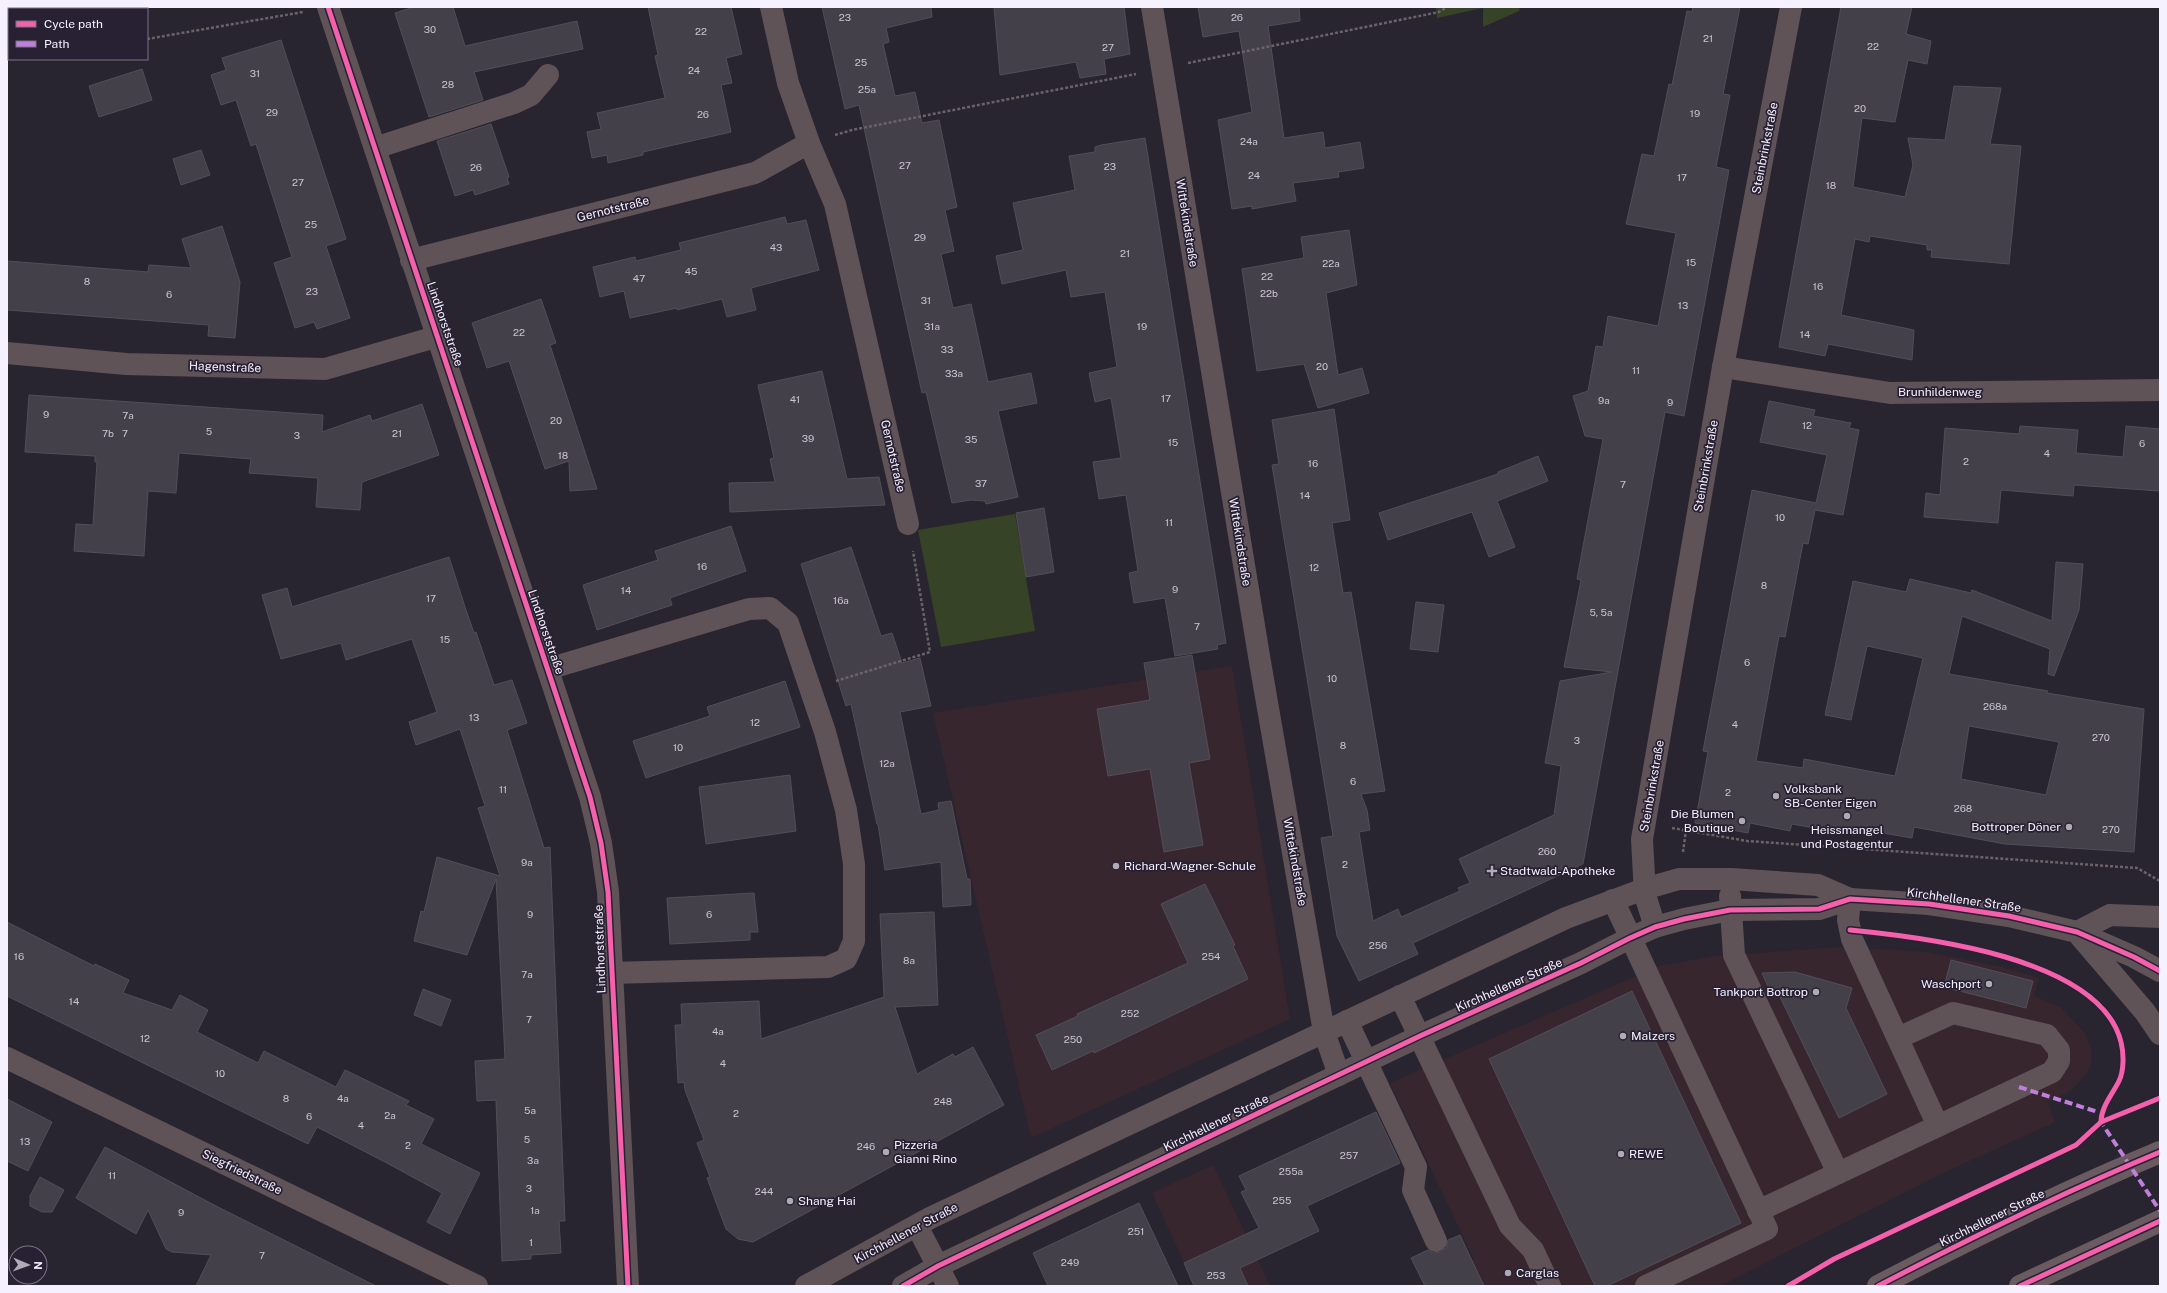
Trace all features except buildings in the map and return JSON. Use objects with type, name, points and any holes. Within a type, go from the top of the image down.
[{"type":"main road","name":"Kirchhellener Straße","points":[[1878,1286],[1966,1240],[2077,1188],[2160,1152]]},
{"type":"main road","points":[[2020,1286],[2160,1221]]},
{"type":"street","name":"Lindhorststraße","points":[[328,7],[411,260],[439,336],[590,797],[601,843],[608,892],[628,1286]]},
{"type":"street","name":"Gernotstraße","points":[[771,7],[788,83],[809,143],[835,204],[908,524]]},
{"type":"street","name":"Wittekindstraße","points":[[1152,7],[1261,670],[1324,1032],[1339,1075]]},
{"type":"street","name":"Steinbrinkstraße","points":[[1655,926],[1644,889],[1642,840],[1723,367],[1791,7]]},
{"type":"street","points":[[375,148],[514,103],[531,95],[548,75]]},
{"type":"street","name":"Gernotstraße","points":[[411,260],[755,173],[809,143]]},
{"type":"street","name":"Hagenstraße","points":[[7,353],[126,364],[325,370],[439,336]]},
{"type":"street","name":"Brunhildenweg","points":[[1723,367],[1890,393],[2160,390]]},
{"type":"street","name":"Lindhorststraße","points":[[548,669],[749,609],[770,608],[788,623],[811,689],[846,810],[854,864],[854,941],[846,959],[828,967],[611,973]]},
{"type":"street","name":"Kirchhellener Straße","points":[[806,1286],[917,1226],[1126,1124],[1566,918],[1644,889],[1679,879],[1731,879],[1818,885],[1850,899],[1894,901],[1963,908],[2045,923],[2077,932],[2134,957],[2160,971]]},
{"type":"street","points":[[1731,879],[1730,910],[1734,955],[1838,1173]]},
{"type":"street","points":[[1850,899],[1848,920],[1852,939],[1938,1126]]},
{"type":"street","name":"Kirchhellener Straße","points":[[903,1286],[938,1266],[1420,1036],[1581,963],[1655,926],[1705,914],[1730,910],[1820,909],[1850,899]]},
{"type":"street","points":[[1613,900],[1767,1229],[1646,1286]]},
{"type":"street","points":[[2160,917],[2110,914],[2077,932],[2145,1012],[2160,1034]]},
{"type":"street","points":[[1400,996],[1510,1226],[1533,1250],[1550,1286]]},
{"type":"street","points":[[1758,1211],[2052,1072],[2059,1061],[2059,1050],[2047,1035],[1953,1013],[1898,1038]]},
{"type":"street","points":[[1347,1021],[1416,1167],[1413,1190],[1436,1241]]},
{"type":"street","name":"Siegfriedstraße","points":[[7,1058],[477,1286]]},
{"type":"street","points":[[917,1226],[948,1286]]},
{"type":"path","points":[[148,39],[328,7]]},
{"type":"path","points":[[809,143],[852,130],[1135,75],[1162,67],[1439,12],[1447,7]]},
{"type":"path","points":[[811,689],[930,652],[908,524]]},
{"type":"path","points":[[1646,823],[1747,842],[2137,868],[2160,881]]},
{"type":"path","points":[[1681,859],[1686,830]]},
{"type":"shaded area","name":"Richard-Wagner-Schule","points":[[1232,666],[1290,1019],[1031,1138],[933,713]]},
{"type":"shaded area","points":[[1841,947],[1926,952],[2002,967],[2039,978],[2034,996],[2060,1007],[2085,1033],[2092,1051],[2091,1065],[2086,1075],[2069,1092],[2048,1102],[2055,1122],[1943,1173],[1720,1286],[1418,1286],[1474,1259],[1390,1083],[1659,966],[1716,956]]},
{"type":"shaded area","points":[[1213,1165],[1270,1286],[1195,1286],[1152,1193]]},
{"type":"green space","points":[[1436,7],[1520,7],[1519,11],[1483,27],[1483,8],[1437,18]]},
{"type":"green space","points":[[1015,514],[1035,631],[941,647],[918,530]]},
{"type":"marked path","points":[[2019,1087],[2101,1113]]},
{"type":"marked path","points":[[2101,1119],[2101,1122],[2160,1211]]},
{"type":"cycle path","points":[[328,7],[590,797],[601,843],[608,892],[628,1286]]},
{"type":"cycle path","points":[[903,1286],[938,1266],[1420,1036],[1581,963],[1630,938],[1655,927],[1684,919],[1730,910],[1819,909],[1850,899],[1929,904],[2009,916],[2077,932],[2134,957],[2160,971]]},
{"type":"cycle path","points":[[1850,930],[1920,938],[1962,946],[2005,957],[2045,971],[2080,990],[2106,1013],[2121,1042],[2122,1047],[2123,1062],[2121,1077],[2105,1106],[2101,1117],[2101,1122]]},
{"type":"cycle path","points":[[1788,1286],[1834,1259],[2076,1145],[2101,1122],[2160,1098]]},
{"type":"cycle path","points":[[1878,1286],[1947,1250],[2018,1216],[2088,1183],[2160,1152]]},
{"type":"cycle path","points":[[2020,1286],[2160,1221]]},
{"type":"place","name":"Volksbank SB-Center Eigen","points":[[1776,796]]},
{"type":"place","name":"Heissmangel und Postagentur","points":[[1847,816]]},
{"type":"place","name":"Die Blumen Boutique","points":[[1742,821]]},
{"type":"place","name":"Bottroper Döner","points":[[2069,827]]},
{"type":"place","name":"Richard-Wagner-Schule","points":[[1116,866]]},
{"type":"place","name":"Stadtwald-Apotheke","points":[[1492,871]]},
{"type":"place","name":"Waschport","points":[[1989,984]]},
{"type":"place","name":"Tankport Bottrop","points":[[1816,992]]},
{"type":"place","name":"Malzers","points":[[1623,1036]]},
{"type":"place","name":"Pizzeria Gianni Rino","points":[[886,1152]]},
{"type":"place","name":"REWE","points":[[1621,1154]]},
{"type":"place","name":"Shang Hai","points":[[790,1201]]},
{"type":"place","name":"Carglas","points":[[1508,1273]]}]
